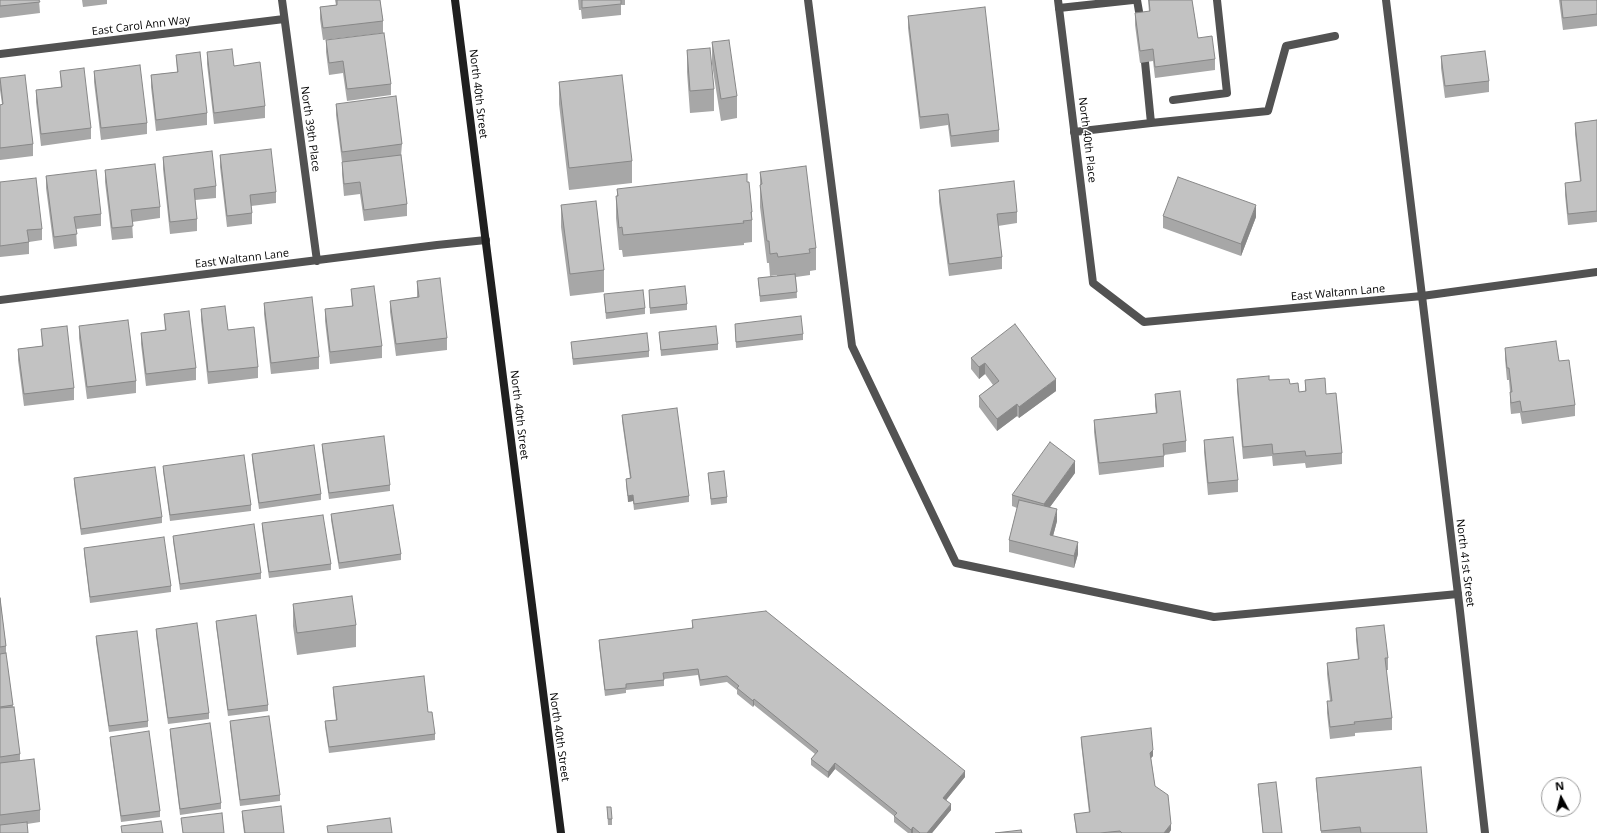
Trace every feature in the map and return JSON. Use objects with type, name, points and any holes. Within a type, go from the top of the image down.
[{"type":"main road","name":"North 40th Street","points":[[455,0],[561,833]]},
{"type":"street","name":"North 39th Place","points":[[282,0],[317,261]]},
{"type":"street","points":[[808,0],[852,346],[956,563],[1214,617],[1458,594]]},
{"type":"street","points":[[1059,4],[1133,0]]},
{"type":"street","points":[[1137,0],[1141,24]]},
{"type":"street","points":[[1173,100],[1227,93],[1217,0]]},
{"type":"street","name":"North 41st Street","points":[[1386,0],[1458,594],[1485,833]]},
{"type":"street","name":"North 40th Place","points":[[1059,4],[1093,283]]},
{"type":"street","name":"East Carol Ann Way","points":[[0,54],[284,19]]},
{"type":"street","points":[[1074,132],[1268,111],[1286,46],[1336,36]]},
{"type":"street","points":[[1145,62],[1151,123]]},
{"type":"street","name":"East Waltann Lane","points":[[0,300],[486,240]]},
{"type":"street","name":"East Waltann Lane","points":[[1093,283],[1144,322],[1422,296],[1597,272]]},
{"type":"building","points":[[0,0],[39,0],[40,2],[0,6]]},
{"type":"building","points":[[337,0],[380,0],[383,21],[323,28],[320,7],[337,5]]},
{"type":"building","points":[[582,0],[621,0],[621,4],[582,8]]},
{"type":"building","points":[[1149,0],[1192,0],[1198,38],[1212,36],[1215,59],[1155,67],[1153,49],[1140,51],[1135,13],[1150,11]]},
{"type":"building","points":[[1561,0],[1597,0],[1597,14],[1563,18]]},
{"type":"building","points":[[985,7],[999,130],[951,136],[948,114],[920,117],[908,16]]},
{"type":"building","points":[[384,33],[391,84],[347,89],[343,61],[329,63],[326,40]]},
{"type":"building","points":[[729,40],[737,96],[721,99],[712,42]]},
{"type":"building","points":[[710,48],[714,89],[690,91],[687,50]]},
{"type":"building","points":[[232,49],[234,66],[260,62],[265,106],[214,113],[207,52]]},
{"type":"building","points":[[1485,51],[1489,81],[1445,86],[1441,56]]},
{"type":"building","points":[[200,52],[207,113],[156,120],[151,75],[178,72],[176,55]]},
{"type":"building","points":[[140,65],[147,123],[101,128],[94,71]]},
{"type":"building","points":[[84,68],[91,128],[41,134],[36,90],[62,87],[60,71]]},
{"type":"building","points":[[25,75],[33,144],[0,148],[0,105],[3,104],[0,78]]},
{"type":"building","points":[[622,75],[632,161],[569,168],[559,82]]},
{"type":"building","points":[[396,96],[402,144],[342,152],[336,104]]},
{"type":"building","points":[[1597,120],[1597,211],[1568,214],[1565,183],[1581,181],[1575,123]]},
{"type":"building","points":[[271,149],[276,192],[250,195],[252,213],[227,216],[220,155]]},
{"type":"building","points":[[212,151],[216,186],[194,189],[197,219],[170,222],[163,157]]},
{"type":"building","points":[[401,155],[407,204],[364,210],[360,182],[344,184],[342,162]]},
{"type":"building","points":[[155,164],[160,207],[131,210],[133,226],[112,228],[105,170]]},
{"type":"building","points":[[806,166],[816,248],[809,249],[810,253],[778,257],[777,253],[770,254],[769,241],[767,241],[760,185],[762,184],[760,172]]},
{"type":"building","points":[[96,170],[101,214],[74,217],[77,234],[54,237],[46,176]]},
{"type":"building","points":[[747,174],[752,220],[743,221],[744,223],[623,235],[622,227],[619,228],[616,196],[618,196],[617,189]]},
{"type":"building","points":[[1178,177],[1256,205],[1241,244],[1163,216]]},
{"type":"building","points":[[36,178],[42,229],[27,230],[29,242],[0,246],[0,182]]},
{"type":"building","points":[[1014,181],[1017,212],[997,214],[1002,257],[949,264],[939,190]]},
{"type":"building","points":[[596,201],[604,270],[570,274],[561,205]]},
{"type":"building","points":[[795,274],[797,292],[760,296],[758,278]]},
{"type":"building","points":[[440,278],[447,338],[396,344],[390,301],[419,297],[417,281]]},
{"type":"building","points":[[374,286],[382,346],[330,352],[325,309],[353,306],[351,289]]},
{"type":"building","points":[[685,286],[687,304],[650,308],[649,290]]},
{"type":"building","points":[[643,290],[645,308],[606,313],[604,294]]},
{"type":"building","points":[[312,297],[319,357],[271,363],[264,303]]},
{"type":"building","points":[[225,306],[228,330],[254,327],[258,367],[208,372],[201,309]]},
{"type":"building","points":[[189,311],[196,368],[146,374],[141,333],[166,330],[164,314]]},
{"type":"building","points":[[801,316],[803,334],[736,342],[735,324]]},
{"type":"building","points":[[128,320],[136,381],[87,387],[79,326]]},
{"type":"building","points":[[1015,324],[1056,379],[1019,407],[1017,404],[997,419],[979,396],[999,381],[985,363],[979,367],[971,358]]},
{"type":"building","points":[[67,326],[74,388],[24,394],[18,349],[43,346],[41,329]]},
{"type":"building","points":[[716,326],[718,344],[661,350],[659,332]]},
{"type":"building","points":[[647,333],[649,351],[573,359],[571,342]]},
{"type":"building","points":[[1556,341],[1559,361],[1569,360],[1575,405],[1522,412],[1520,401],[1511,403],[1510,392],[1512,392],[1505,348]]},
{"type":"building","points":[[1269,376],[1269,380],[1289,379],[1290,384],[1298,383],[1299,392],[1306,391],[1305,380],[1325,378],[1326,394],[1336,393],[1342,453],[1306,456],[1305,451],[1273,454],[1272,444],[1243,447],[1237,379]]},
{"type":"building","points":[[1180,391],[1186,441],[1163,444],[1164,456],[1099,463],[1094,420],[1157,413],[1155,394]]},
{"type":"building","points":[[677,408],[689,496],[634,504],[633,495],[628,496],[626,479],[631,478],[622,415]]},
{"type":"building","points":[[384,436],[390,485],[329,493],[322,444]]},
{"type":"building","points":[[1233,437],[1238,480],[1208,483],[1204,440]]},
{"type":"building","points":[[1050,442],[1075,461],[1044,504],[1012,495]]},
{"type":"building","points":[[314,445],[321,494],[259,503],[252,454]]},
{"type":"building","points":[[244,455],[251,505],[170,515],[163,466]]},
{"type":"building","points":[[155,467],[162,517],[81,529],[74,478]]},
{"type":"building","points":[[724,471],[727,497],[711,499],[708,473]]},
{"type":"building","points":[[1019,500],[1057,509],[1050,535],[1078,542],[1074,556],[1009,540]]},
{"type":"building","points":[[393,505],[401,554],[339,563],[331,514]]},
{"type":"building","points":[[323,515],[331,564],[269,572],[262,523]]},
{"type":"building","points":[[254,524],[261,573],[180,584],[173,536]]},
{"type":"building","points":[[164,537],[171,586],[90,597],[84,548]]},
{"type":"building","points":[[352,596],[356,625],[297,633],[293,604]]},
{"type":"building","points":[[0,598],[6,646],[0,647]]},
{"type":"building","points":[[766,611],[965,771],[943,798],[951,804],[927,833],[920,833],[913,827],[911,830],[894,816],[897,813],[835,763],[828,772],[811,759],[818,751],[754,699],[753,701],[737,688],[739,686],[727,676],[700,680],[698,669],[663,673],[664,680],[626,684],[626,688],[605,690],[599,640],[693,628],[692,620]]},
{"type":"building","points":[[256,615],[268,705],[228,710],[216,621]]},
{"type":"building","points":[[197,623],[209,713],[168,718],[156,629]]},
{"type":"building","points":[[1384,625],[1388,658],[1385,658],[1392,718],[1354,722],[1355,724],[1330,727],[1327,701],[1332,701],[1327,663],[1359,659],[1356,628]]},
{"type":"building","points":[[137,631],[148,721],[109,726],[96,636]]},
{"type":"building","points":[[6,653],[13,705],[0,707],[0,654]]},
{"type":"building","points":[[424,676],[428,712],[432,712],[435,734],[329,747],[325,721],[337,720],[333,687]]},
{"type":"building","points":[[14,707],[20,754],[0,757],[0,708]]},
{"type":"building","points":[[269,716],[280,795],[240,800],[230,721]]},
{"type":"building","points":[[210,723],[221,803],[180,809],[170,729]]},
{"type":"building","points":[[1151,728],[1153,750],[1150,753],[1155,786],[1168,795],[1171,824],[1164,833],[1122,833],[1120,831],[1077,833],[1074,814],[1090,812],[1081,737]]},
{"type":"building","points":[[149,731],[160,811],[121,816],[110,737]]},
{"type":"building","points":[[34,759],[40,810],[0,815],[0,763]]},
{"type":"building","points":[[1421,767],[1427,833],[1361,833],[1360,827],[1321,831],[1316,778]]},
{"type":"building","points":[[1276,782],[1282,833],[1263,833],[1258,784]]},
{"type":"building","points":[[281,806],[284,833],[245,833],[242,811]]},
{"type":"building","points":[[607,807],[611,807],[612,819],[608,819]]},
{"type":"building","points":[[222,813],[224,833],[183,833],[181,818]]},
{"type":"building","points":[[390,818],[392,833],[328,833],[327,826]]},
{"type":"building","points":[[161,821],[163,833],[122,833],[121,826]]},
{"type":"building","points":[[27,822],[28,833],[0,833],[0,825]]},
{"type":"building","points":[[1021,830],[1022,833],[995,833]]}]
